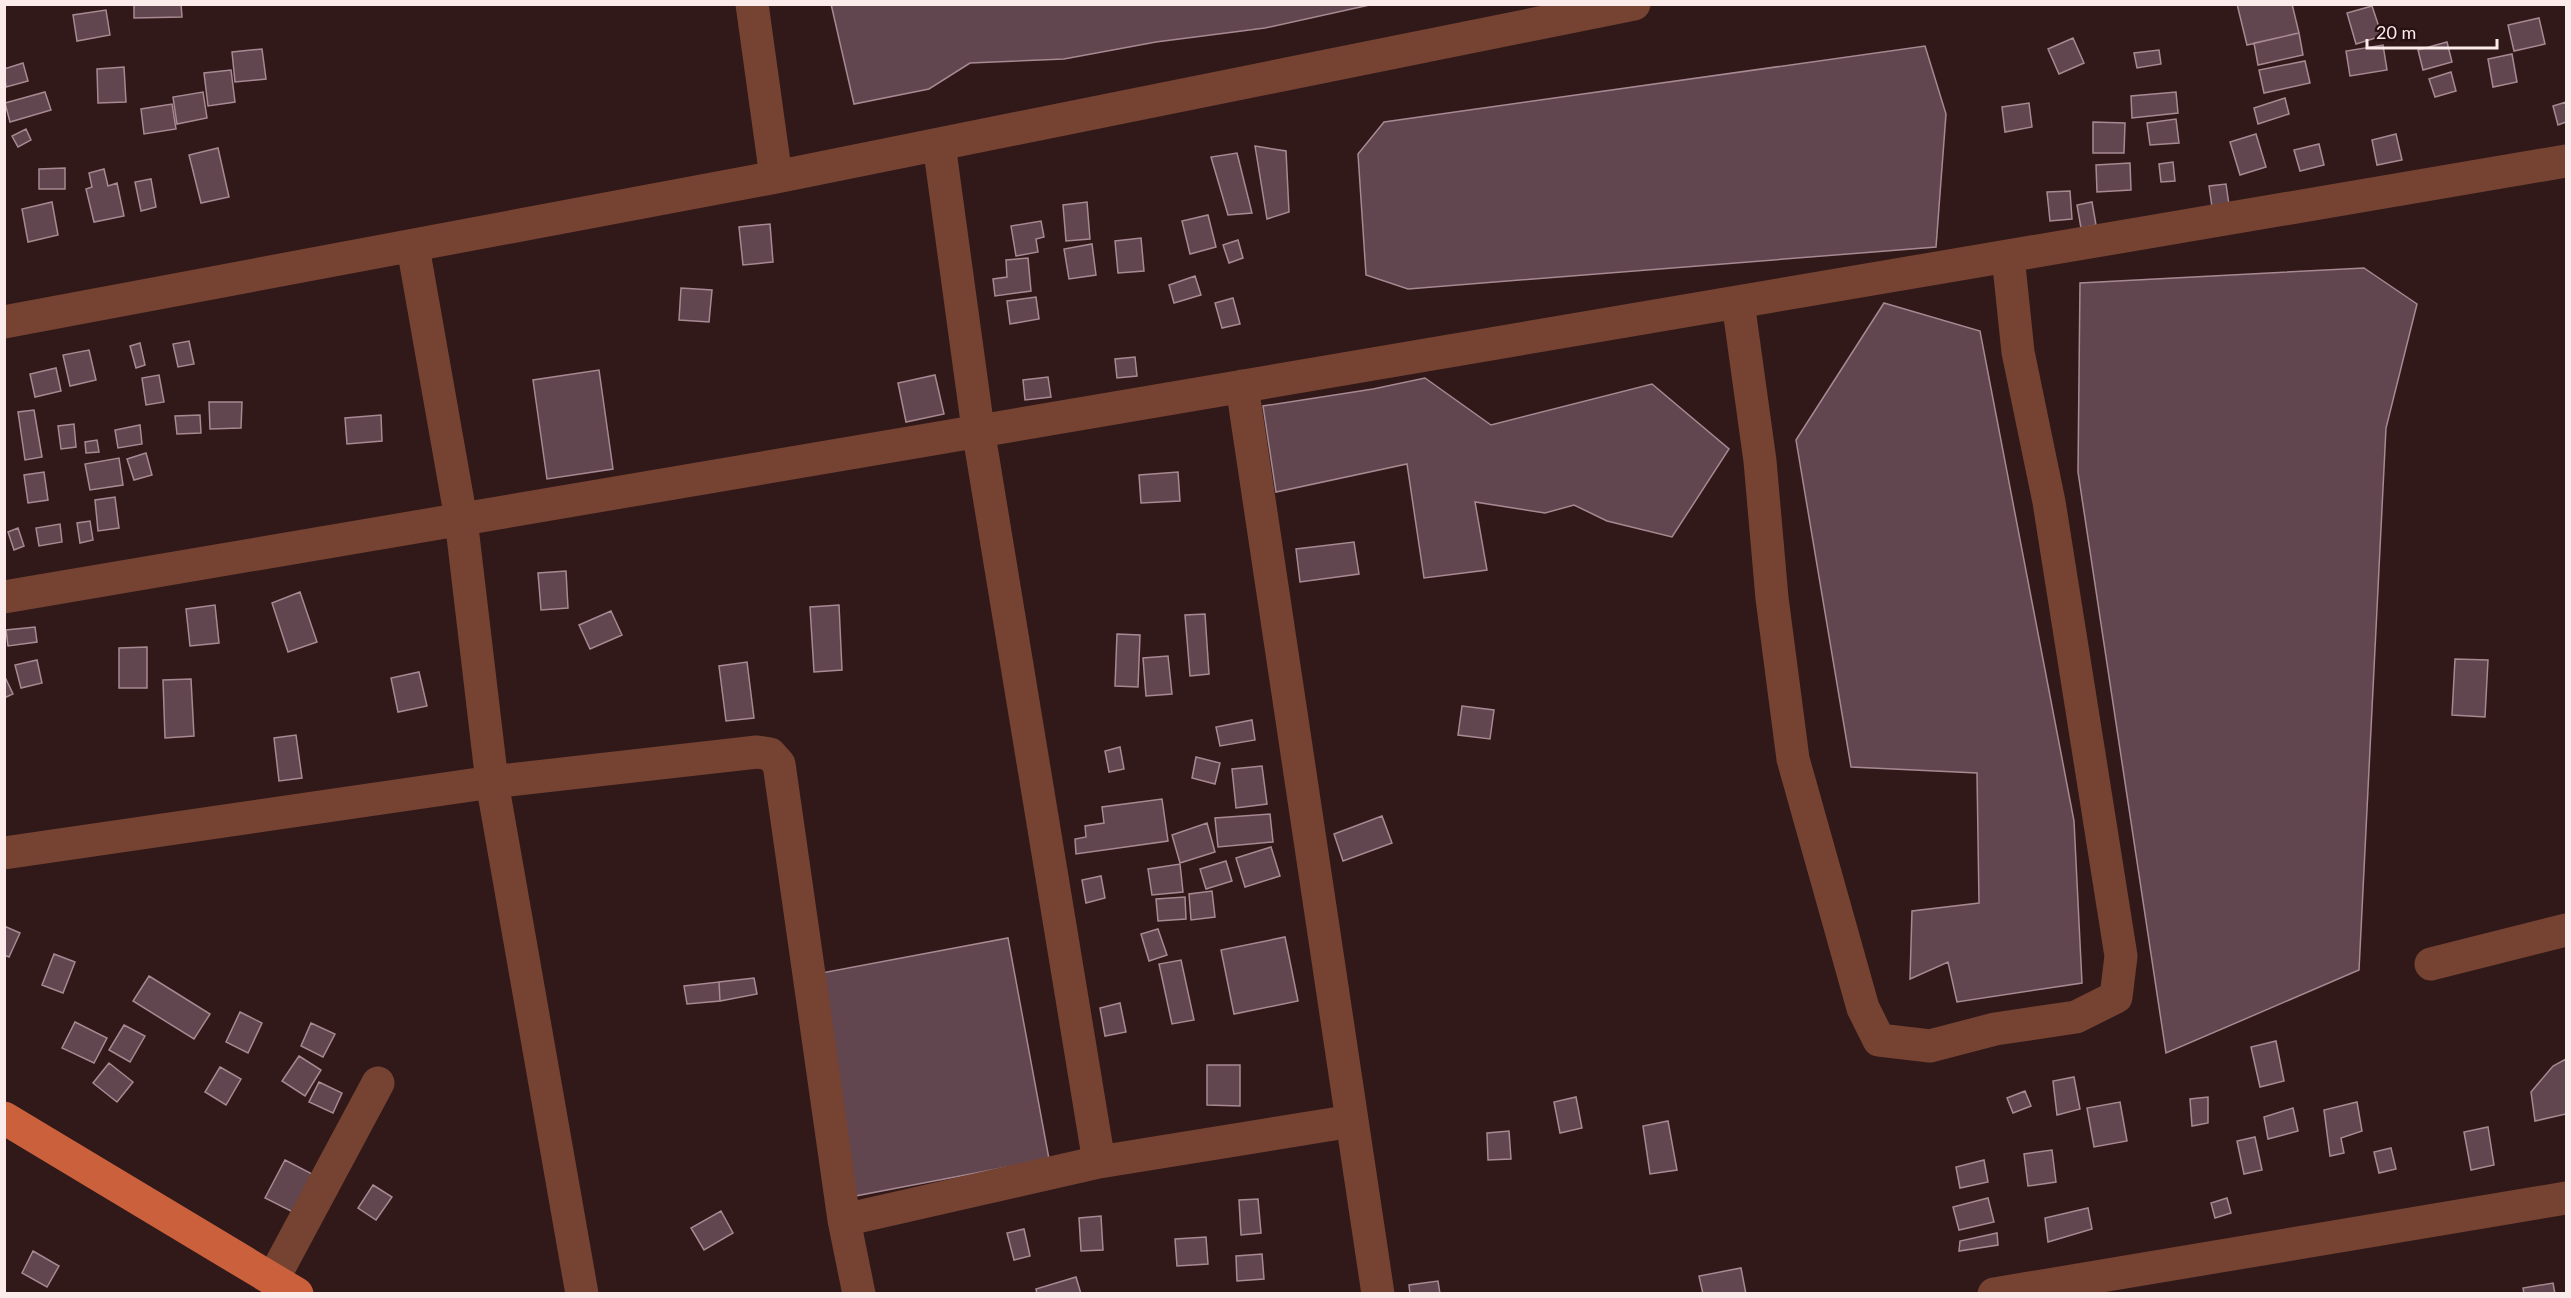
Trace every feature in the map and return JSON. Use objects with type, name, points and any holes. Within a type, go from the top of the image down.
[{"type":"main road","points":[[4,1118],[285,1286]]},
{"type":"street","points":[[752,4],[776,177]]},
{"type":"street","points":[[4,322],[413,248],[1634,4]]},
{"type":"street","points":[[939,144],[978,429],[1099,1162]]},
{"type":"street","points":[[4,597],[978,429],[2566,161]]},
{"type":"street","points":[[413,248],[461,519],[492,782],[582,1293]]},
{"type":"street","points":[[1738,302],[1760,461],[1772,598],[1793,759],[1863,1008],[1879,1040],[1930,1046],[1995,1029],[2076,1017],[2116,997],[2121,956],[2049,502],[2018,352],[2007,256]]},
{"type":"street","points":[[1242,386],[1378,1293]]},
{"type":"street","points":[[4,853],[492,782],[757,752],[770,754],[779,764],[844,1220],[859,1293]]},
{"type":"street","points":[[2431,964],[2566,930]]},
{"type":"street","points":[[285,1286],[378,1083]]},
{"type":"street","points":[[844,1220],[1099,1162],[1352,1121]]},
{"type":"street","points":[[1994,1293],[2566,1198]]},
{"type":"building","points":[[134,4],[181,4],[182,17],[134,18]]},
{"type":"building","points":[[831,4],[1374,4],[1265,28],[1156,42],[1064,59],[970,63],[929,89],[854,104]]},
{"type":"building","points":[[2237,4],[2292,4],[2299,33],[2247,45]]},
{"type":"building","points":[[2372,6],[2382,36],[2356,44],[2347,13]]},
{"type":"building","points":[[106,10],[110,35],[77,41],[73,15]]},
{"type":"building","points":[[2539,18],[2545,44],[2514,51],[2508,25]]},
{"type":"building","points":[[2299,33],[2303,55],[2258,65],[2254,43]]},
{"type":"building","points":[[2073,38],[2084,63],[2059,74],[2048,49]]},
{"type":"building","points":[[2447,42],[2452,62],[2423,70],[2418,50]]},
{"type":"building","points":[[2383,45],[2387,70],[2350,76],[2346,51]]},
{"type":"building","points":[[1925,46],[1946,114],[1936,247],[1408,289],[1366,275],[1358,154],[1384,122]]},
{"type":"building","points":[[262,49],[266,79],[235,82],[232,52]]},
{"type":"building","points":[[2159,50],[2161,64],[2137,68],[2134,53]]},
{"type":"building","points":[[2512,54],[2517,82],[2493,87],[2488,59]]},
{"type":"building","points":[[2305,61],[2310,83],[2264,93],[2259,70]]},
{"type":"building","points":[[23,63],[28,81],[6,87],[4,69]]},
{"type":"building","points":[[124,67],[126,102],[98,103],[97,69]]},
{"type":"building","points":[[231,70],[235,102],[208,106],[204,73]]},
{"type":"building","points":[[2451,72],[2456,91],[2435,97],[2429,79]]},
{"type":"building","points":[[45,92],[51,110],[10,122],[5,103]]},
{"type":"building","points":[[203,92],[207,118],[177,124],[173,97]]},
{"type":"building","points":[[2176,92],[2178,113],[2132,118],[2131,96]]},
{"type":"building","points":[[2285,98],[2289,114],[2258,124],[2254,108]]},
{"type":"building","points":[[2566,102],[2566,122],[2558,125],[2553,106]]},
{"type":"building","points":[[2029,103],[2032,127],[2005,132],[2002,107]]},
{"type":"building","points":[[172,104],[176,129],[144,134],[141,109]]},
{"type":"building","points":[[2176,119],[2179,143],[2150,145],[2147,123]]},
{"type":"building","points":[[2093,122],[2125,123],[2124,153],[2093,153]]},
{"type":"building","points":[[26,129],[31,140],[18,147],[12,136]]},
{"type":"building","points":[[2256,134],[2266,167],[2240,175],[2230,142]]},
{"type":"building","points":[[2396,134],[2402,160],[2377,165],[2372,140]]},
{"type":"building","points":[[2319,144],[2324,165],[2300,171],[2294,150]]},
{"type":"building","points":[[1255,146],[1286,151],[1289,212],[1267,219]]},
{"type":"building","points":[[218,148],[229,197],[201,203],[189,155]]},
{"type":"building","points":[[1237,153],[1252,213],[1228,215],[1211,157]]},
{"type":"building","points":[[2173,162],[2175,181],[2161,182],[2159,164]]},
{"type":"building","points":[[2130,163],[2131,190],[2097,192],[2096,165]]},
{"type":"building","points":[[65,168],[65,189],[39,189],[39,169]]},
{"type":"building","points":[[104,169],[108,186],[117,183],[124,216],[94,222],[86,189],[92,187],[89,173]]},
{"type":"building","points":[[151,179],[156,207],[141,211],[135,182]]},
{"type":"building","points":[[2226,184],[2229,205],[2212,207],[2209,186]]},
{"type":"building","points":[[2070,191],[2072,219],[2050,221],[2047,192]]},
{"type":"building","points":[[52,202],[58,235],[28,242],[22,209]]},
{"type":"building","points":[[1087,202],[1090,239],[1066,241],[1063,205]]},
{"type":"building","points":[[2092,202],[2096,225],[2081,228],[2077,205]]},
{"type":"building","points":[[1208,215],[1216,247],[1190,254],[1182,221]]},
{"type":"building","points":[[1041,221],[1044,237],[1036,239],[1038,252],[1016,256],[1011,226]]},
{"type":"building","points":[[770,224],[773,262],[743,265],[739,227]]},
{"type":"building","points":[[1141,238],[1144,271],[1118,273],[1115,241]]},
{"type":"building","points":[[1238,240],[1243,258],[1229,263],[1223,245]]},
{"type":"building","points":[[1092,244],[1096,275],[1069,279],[1064,249]]},
{"type":"building","points":[[1028,258],[1031,291],[995,296],[993,279],[1007,277],[1006,260]]},
{"type":"building","points":[[2364,268],[2417,304],[2386,428],[2359,970],[2166,1053],[2078,472],[2080,283]]},
{"type":"building","points":[[1195,276],[1201,295],[1174,303],[1169,285]]},
{"type":"building","points":[[681,288],[712,290],[709,322],[679,320]]},
{"type":"building","points":[[1036,297],[1039,319],[1010,324],[1007,301]]},
{"type":"building","points":[[1233,298],[1240,324],[1222,328],[1215,303]]},
{"type":"building","points":[[1884,303],[1980,331],[2074,821],[2082,983],[1957,1002],[1948,962],[1910,979],[1912,911],[1979,903],[1977,773],[1851,767],[1796,440]]},
{"type":"building","points":[[189,341],[194,364],[178,367],[173,344]]},
{"type":"building","points":[[140,343],[145,365],[136,368],[130,346]]},
{"type":"building","points":[[89,350],[96,380],[70,386],[63,355]]},
{"type":"building","points":[[1135,357],[1137,376],[1117,378],[1115,359]]},
{"type":"building","points":[[56,368],[61,391],[35,397],[30,374]]},
{"type":"building","points":[[599,370],[613,469],[547,479],[533,380]]},
{"type":"building","points":[[159,375],[164,402],[146,405],[142,378]]},
{"type":"building","points":[[935,375],[944,414],[906,422],[898,383]]},
{"type":"building","points":[[1048,377],[1051,397],[1025,400],[1023,380]]},
{"type":"building","points":[[1425,378],[1491,425],[1652,384],[1729,449],[1672,537],[1607,521],[1574,505],[1545,513],[1475,502],[1487,570],[1424,578],[1407,464],[1276,492],[1263,406],[1373,389]]},
{"type":"building","points":[[209,402],[242,402],[241,428],[210,429]]},
{"type":"building","points":[[34,410],[42,457],[25,460],[18,412]]},
{"type":"building","points":[[200,415],[201,433],[177,434],[175,416]]},
{"type":"building","points":[[381,415],[382,441],[347,444],[345,418]]},
{"type":"building","points":[[74,424],[76,447],[61,449],[58,426]]},
{"type":"building","points":[[140,425],[142,444],[118,448],[115,430]]},
{"type":"building","points":[[97,440],[99,452],[86,453],[85,442]]},
{"type":"building","points":[[146,453],[152,475],[134,480],[127,459]]},
{"type":"building","points":[[119,458],[123,485],[90,490],[85,464]]},
{"type":"building","points":[[44,472],[48,500],[28,503],[24,475]]},
{"type":"building","points":[[1178,472],[1180,501],[1141,503],[1139,475]]},
{"type":"building","points":[[115,497],[119,528],[98,531],[95,500]]},
{"type":"building","points":[[90,521],[93,540],[80,543],[77,523]]},
{"type":"building","points":[[60,524],[62,542],[39,546],[36,528]]},
{"type":"building","points":[[18,528],[24,546],[14,550],[8,532]]},
{"type":"building","points":[[1354,542],[1359,574],[1300,582],[1296,549]]},
{"type":"building","points":[[566,571],[568,608],[541,610],[538,573]]},
{"type":"building","points":[[300,592],[317,642],[288,652],[272,603]]},
{"type":"building","points":[[215,605],[219,643],[190,646],[186,609]]},
{"type":"building","points":[[839,605],[842,670],[814,672],[810,607]]},
{"type":"building","points":[[611,611],[622,635],[590,649],[579,625]]},
{"type":"building","points":[[1205,614],[1209,674],[1190,676],[1185,615]]},
{"type":"building","points":[[35,627],[37,642],[8,646],[6,630]]},
{"type":"building","points":[[1117,634],[1140,635],[1138,687],[1115,686]]},
{"type":"building","points":[[147,647],[147,688],[119,688],[119,648]]},
{"type":"building","points":[[1168,656],[1172,694],[1146,696],[1143,658]]},
{"type":"building","points":[[2455,659],[2488,660],[2485,717],[2452,715]]},
{"type":"building","points":[[37,660],[42,683],[21,688],[15,665]]},
{"type":"building","points":[[747,662],[754,718],[726,721],[719,666]]},
{"type":"building","points":[[419,672],[427,706],[398,712],[391,678]]},
{"type":"building","points":[[4,675],[13,694],[4,698]]},
{"type":"building","points":[[191,679],[194,736],[165,738],[163,680]]},
{"type":"building","points":[[1462,706],[1494,710],[1490,739],[1458,735]]},
{"type":"building","points":[[1252,720],[1255,740],[1220,746],[1216,727]]},
{"type":"building","points":[[296,735],[302,778],[279,781],[274,738]]},
{"type":"building","points":[[1120,747],[1124,769],[1109,772],[1105,751]]},
{"type":"building","points":[[1196,757],[1220,763],[1215,784],[1192,778]]},
{"type":"building","points":[[1262,766],[1267,804],[1236,808],[1232,769]]},
{"type":"building","points":[[1162,799],[1168,841],[1076,854],[1075,839],[1086,837],[1085,826],[1104,823],[1102,807]]},
{"type":"building","points":[[1270,814],[1273,842],[1218,847],[1215,818]]},
{"type":"building","points":[[1382,816],[1392,843],[1343,861],[1334,834]]},
{"type":"building","points":[[1207,823],[1215,852],[1180,863],[1172,835]]},
{"type":"building","points":[[1271,847],[1280,876],[1245,887],[1236,858]]},
{"type":"building","points":[[1226,861],[1232,881],[1206,889],[1200,869]]},
{"type":"building","points":[[1180,864],[1183,892],[1152,895],[1148,869]]},
{"type":"building","points":[[1101,876],[1105,898],[1086,903],[1082,880]]},
{"type":"building","points":[[1212,891],[1215,917],[1191,920],[1189,894]]},
{"type":"building","points":[[1185,897],[1186,919],[1158,921],[1156,899]]},
{"type":"building","points":[[4,926],[20,933],[9,957],[4,955]]},
{"type":"building","points":[[1158,929],[1167,955],[1149,961],[1141,934]]},
{"type":"building","points":[[1285,937],[1298,1001],[1234,1014],[1221,950]]},
{"type":"building","points":[[1008,938],[1049,1159],[855,1196],[816,974]]},
{"type":"building","points":[[54,954],[75,962],[63,993],[42,985]]},
{"type":"building","points":[[1181,960],[1194,1020],[1172,1024],[1159,964]]},
{"type":"building","points":[[149,976],[210,1014],[194,1039],[133,1001]]},
{"type":"building","points":[[754,978],[757,994],[720,1001],[719,982]]},
{"type":"building","points":[[719,982],[720,1001],[687,1004],[684,986]]},
{"type":"building","points":[[1120,1003],[1126,1032],[1105,1036],[1100,1008]]},
{"type":"building","points":[[240,1012],[262,1023],[248,1053],[226,1042]]},
{"type":"building","points":[[75,1022],[107,1038],[94,1063],[62,1048]]},
{"type":"building","points":[[311,1023],[335,1034],[323,1057],[301,1046]]},
{"type":"building","points":[[124,1025],[145,1036],[130,1062],[109,1050]]},
{"type":"building","points":[[2276,1041],[2284,1081],[2260,1087],[2251,1047]]},
{"type":"building","points":[[299,1056],[321,1070],[305,1096],[282,1081]]},
{"type":"building","points":[[2566,1059],[2566,1114],[2535,1121],[2531,1092],[2553,1066]]},
{"type":"building","points":[[109,1063],[133,1082],[117,1102],[93,1083]]},
{"type":"building","points":[[1207,1065],[1240,1065],[1240,1106],[1207,1105]]},
{"type":"building","points":[[220,1067],[241,1079],[226,1105],[205,1092]]},
{"type":"building","points":[[2074,1077],[2080,1109],[2057,1115],[2053,1081]]},
{"type":"building","points":[[319,1082],[342,1093],[333,1113],[309,1102]]},
{"type":"building","points":[[2025,1091],[2031,1106],[2013,1113],[2007,1098]]},
{"type":"building","points":[[1576,1097],[1582,1128],[1560,1133],[1554,1102]]},
{"type":"building","points":[[2208,1097],[2208,1123],[2192,1126],[2190,1099]]},
{"type":"building","points":[[2120,1102],[2127,1141],[2094,1147],[2087,1108]]},
{"type":"building","points":[[2357,1102],[2362,1131],[2341,1138],[2344,1153],[2330,1156],[2324,1110]]},
{"type":"building","points":[[2293,1108],[2298,1131],[2268,1139],[2264,1117]]},
{"type":"building","points":[[1668,1121],[1677,1170],[1650,1174],[1643,1126]]},
{"type":"building","points":[[2488,1127],[2494,1165],[2471,1170],[2464,1132]]},
{"type":"building","points":[[1509,1131],[1511,1159],[1488,1160],[1487,1133]]},
{"type":"building","points":[[2255,1137],[2262,1170],[2244,1174],[2237,1141]]},
{"type":"building","points":[[2391,1148],[2396,1169],[2379,1173],[2374,1152]]},
{"type":"building","points":[[2052,1150],[2056,1182],[2028,1186],[2024,1154]]},
{"type":"building","points":[[285,1160],[314,1175],[295,1213],[265,1198]]},
{"type":"building","points":[[1984,1160],[1988,1182],[1960,1188],[1956,1167]]},
{"type":"building","points":[[373,1185],[392,1197],[376,1220],[358,1208]]},
{"type":"building","points":[[1988,1198],[1994,1222],[1959,1230],[1953,1207]]},
{"type":"building","points":[[2227,1198],[2231,1213],[2215,1218],[2211,1203]]},
{"type":"building","points":[[1258,1199],[1261,1233],[1241,1235],[1239,1200]]},
{"type":"building","points":[[2088,1208],[2092,1229],[2048,1242],[2045,1218]]},
{"type":"building","points":[[721,1211],[733,1233],[704,1250],[691,1228]]},
{"type":"building","points":[[1101,1216],[1103,1250],[1081,1251],[1079,1218]]},
{"type":"building","points":[[1024,1229],[1030,1256],[1014,1260],[1007,1233]]},
{"type":"building","points":[[1997,1233],[1998,1245],[1959,1251],[1960,1241]]},
{"type":"building","points":[[1206,1237],[1208,1264],[1177,1266],[1175,1239]]},
{"type":"building","points":[[33,1251],[59,1266],[47,1287],[22,1273]]},
{"type":"building","points":[[1262,1254],[1264,1279],[1237,1281],[1236,1256]]},
{"type":"building","points":[[1741,1268],[1746,1294],[1703,1294],[1699,1276]]},
{"type":"building","points":[[1076,1277],[1081,1294],[1037,1294],[1036,1289]]},
{"type":"building","points":[[1438,1281],[1440,1294],[1410,1294],[1409,1285]]},
{"type":"building","points":[[2553,1283],[2555,1294],[2524,1294],[2523,1288]]}]
